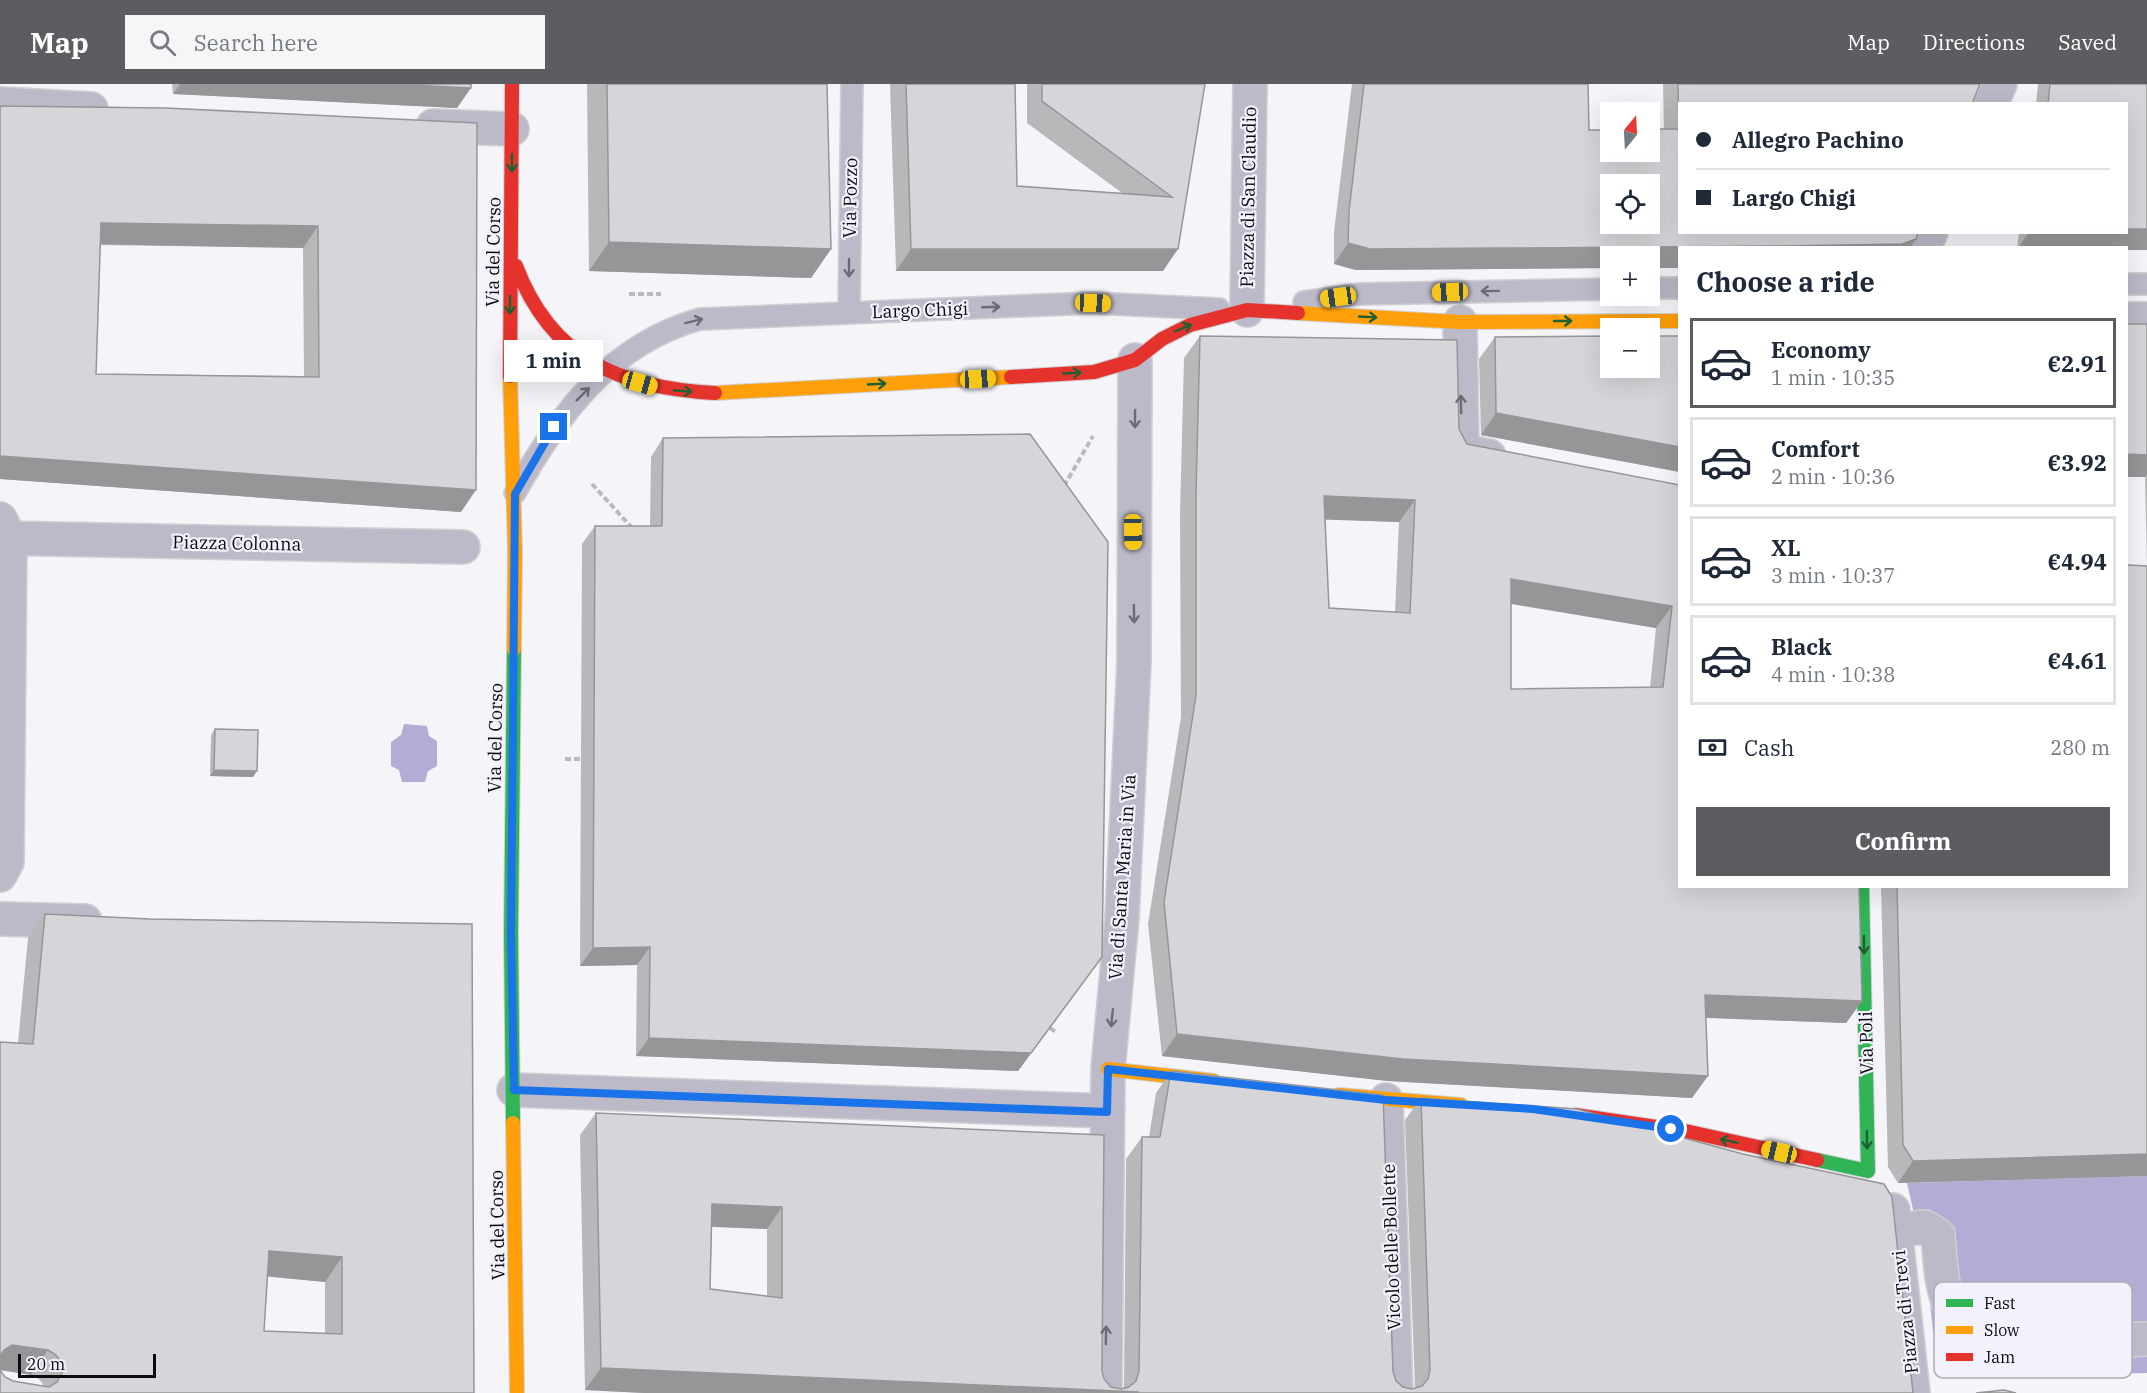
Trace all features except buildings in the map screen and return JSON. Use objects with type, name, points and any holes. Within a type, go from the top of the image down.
[{"type":"street","name":"Via del Corso","points":[[512,84],[512,247],[509,350],[515,494],[511,934],[517,1393]]},
{"type":"street","name":"Piazza di San Claudio","points":[[1247,310],[1250,84]]},
{"type":"street","points":[[1992,102],[2000,84]]},
{"type":"street","points":[[0,104],[118,110]]},
{"type":"street","points":[[402,124],[512,129]]},
{"type":"street","points":[[512,247],[519,277],[538,315],[568,346],[607,370],[659,388],[722,393],[1094,372],[1135,360],[1176,331],[1247,310],[1460,322],[1678,321]]},
{"type":"street","points":[[2128,319],[2147,319]]},
{"type":"street","points":[[1460,322],[1462,451],[1519,461]]},
{"type":"street","name":"Via di Santa Maria in Via","points":[[1105,1393],[1108,1069],[1122,918],[1134,662],[1135,360]]},
{"type":"street","name":"Piazza Colonna","points":[[0,875],[7,862],[3,532],[463,547]]},
{"type":"street","name":"Via Poli","points":[[1862,888],[1876,1183]]},
{"type":"street","points":[[0,919],[120,922]]},
{"type":"street","points":[[1108,1069],[1224,1082]]},
{"type":"street","points":[[514,1090],[1107,1112]]},
{"type":"street","points":[[1328,1094],[1476,1106]]},
{"type":"street","name":"Vicolo delle Bollette","points":[[1386,1100],[1396,1393]]},
{"type":"street","points":[[1564,1113],[1690,1132],[1876,1183]]},
{"type":"street","name":"Piazza di Trevi","points":[[1876,1183],[1895,1213],[1898,1230],[1913,1393]]},
{"type":"street","name":"Piazza di Trevi","points":[[1898,1230],[1925,1227],[1938,1235],[1942,1282]]},
{"type":"street","name":"Piazza di Trevi","points":[[2132,1340],[2147,1339]]},
{"type":"street","name":"Piazza di Trevi","points":[[2132,1361],[2147,1361]]},
{"type":"lane","name":"Via Pozzo","points":[[849,313],[852,84]]},
{"type":"lane","points":[[2128,284],[2147,284]]},
{"type":"lane","points":[[1660,288],[1678,288]]},
{"type":"lane","name":"Largo Chigi","points":[[515,494],[563,414],[607,370],[648,340],[700,319],[1093,303],[1247,310],[1360,294],[1600,289]]},
{"type":"path","points":[[629,294],[667,294]]},
{"type":"path","points":[[1060,494],[1094,435]]},
{"type":"path","points":[[592,484],[634,530]]},
{"type":"path","points":[[564,759],[581,759]]},
{"type":"path","points":[[1050,1028],[1056,1032]]},
{"type":"shaded area","points":[[404,724],[427,726],[429,736],[437,741],[437,766],[428,771],[425,782],[402,782],[399,770],[391,766],[391,742],[401,735]]},
{"type":"shaded area","points":[[2147,1176],[2147,1373],[2132,1373],[2132,1282],[1934,1282],[1934,1333],[1923,1237],[1914,1214],[1907,1183]]},
{"type":"traffic: fast","points":[[513,1123],[511,934],[514,649]]},
{"type":"traffic: fast","points":[[1817,1160],[1868,1171],[1862,888]]},
{"type":"traffic: slow","points":[[1298,313],[1460,322],[1678,321]]},
{"type":"traffic: slow","points":[[510,376],[515,550],[514,649]]},
{"type":"traffic: slow","points":[[715,393],[1011,377]]},
{"type":"traffic: slow","points":[[1108,1069],[1214,1081]]},
{"type":"traffic: slow","points":[[1339,1095],[1461,1105]]},
{"type":"traffic: slow","points":[[513,1123],[517,1393]]},
{"type":"traffic: jam","points":[[510,376],[512,84]]},
{"type":"traffic: jam","points":[[516,266],[531,298],[548,324],[569,346],[593,362],[620,375],[649,384],[715,393]]},
{"type":"traffic: jam","points":[[1011,377],[1094,372],[1135,360],[1162,339],[1190,325],[1247,310],[1298,313]]},
{"type":"traffic: jam","points":[[1575,1115],[1690,1132],[1817,1160]]},
{"type":"route","points":[[554,427],[515,494],[511,934],[514,1090],[1107,1112],[1108,1069],[1386,1100],[1533,1109],[1671,1129]]}]
